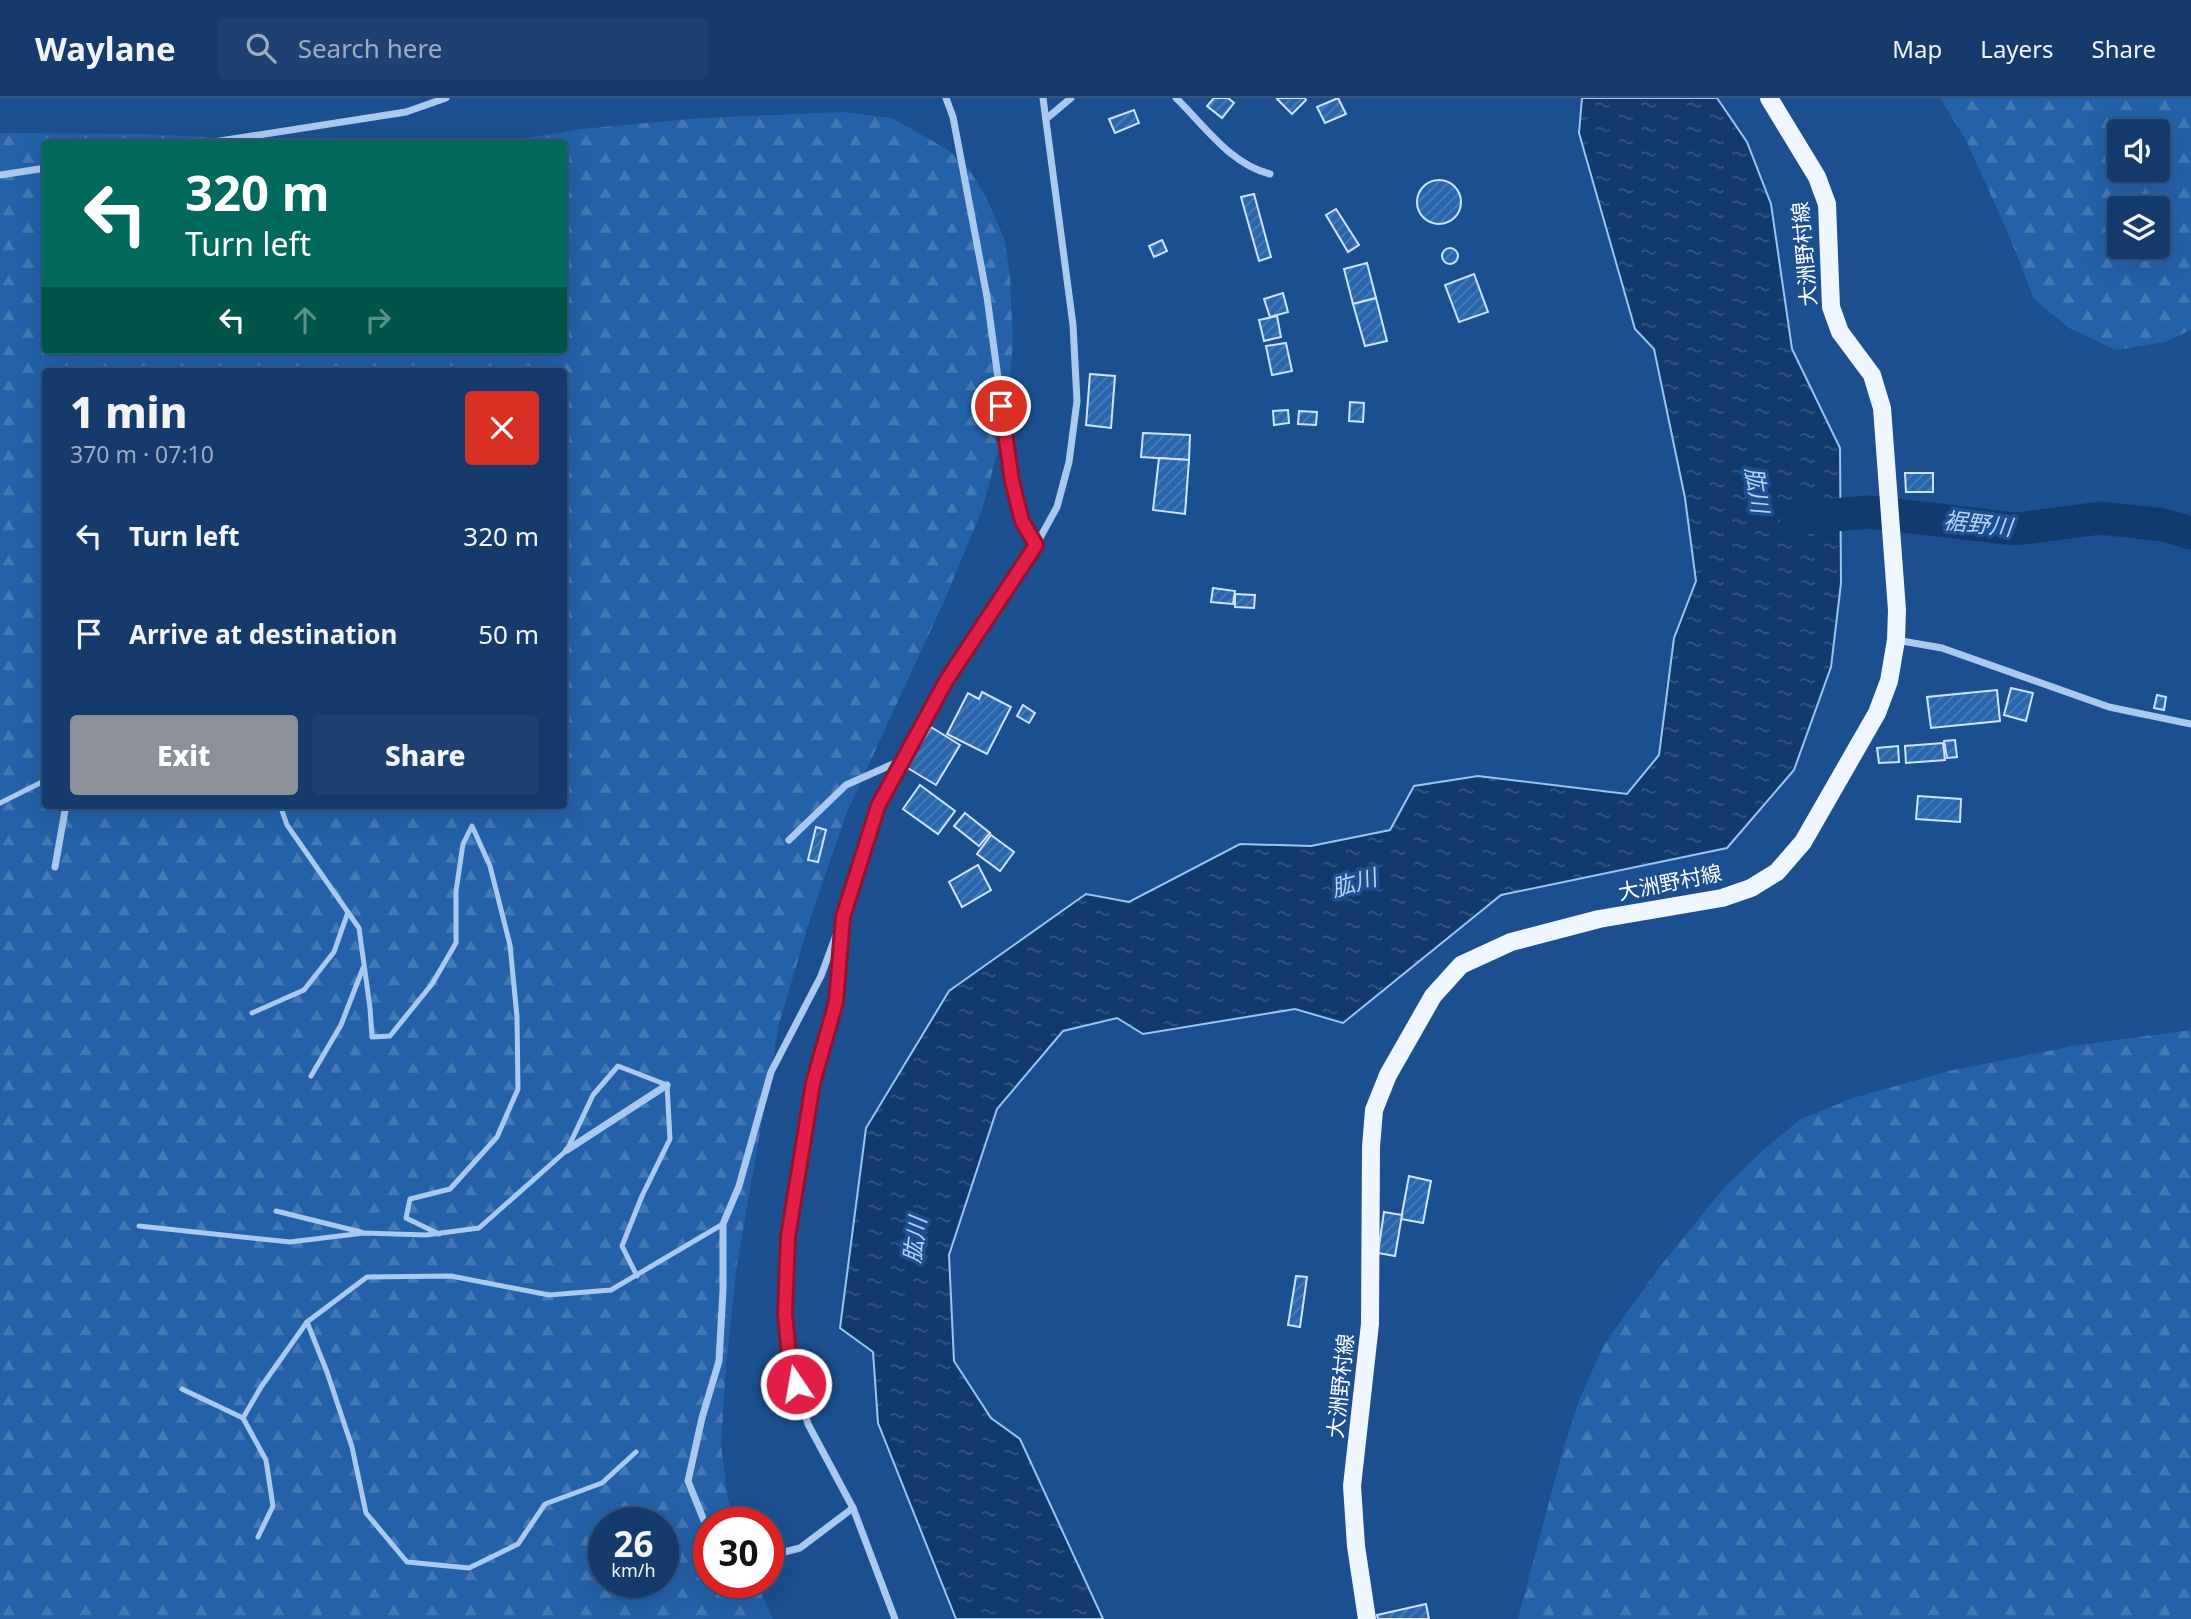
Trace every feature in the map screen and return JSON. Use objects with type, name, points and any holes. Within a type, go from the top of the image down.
[{"type":"main road","name":"大洲野村線","points":[[1367,1619],[1356,1546],[1352,1486],[1370,1324],[1371,1147],[1374,1110],[1388,1075],[1433,996],[1461,965],[1511,942],[1599,919],[1722,898],[1751,888],[1777,872],[1803,842],[1877,713],[1889,681],[1896,640],[1893,535],[1882,408],[1872,374],[1840,332],[1830,307],[1827,204],[1817,177],[1769,98]]},
{"type":"street","points":[[226,140],[405,112],[446,98]]},
{"type":"street","points":[[946,98],[953,117],[987,297],[1012,481],[1022,521],[1036,545]]},
{"type":"street","points":[[699,1507],[688,1480],[719,1361],[723,1224],[739,1186],[771,1072],[821,976],[843,917],[878,806],[946,681],[1036,545],[1057,508],[1069,462],[1077,401],[1073,325],[1043,98]]},
{"type":"street","points":[[1046,119],[1071,98]]},
{"type":"street","points":[[1176,98],[1222,147],[1254,170],[1270,174]]},
{"type":"street","points":[[0,175],[42,169]]},
{"type":"street","points":[[1896,640],[1942,648],[2109,707],[2191,724]]},
{"type":"street","points":[[789,840],[846,785],[902,760]]},
{"type":"street","points":[[55,867],[65,809]]},
{"type":"street","points":[[843,917],[836,1002],[813,1083],[788,1237],[785,1314],[790,1364],[808,1424],[853,1508],[895,1619]]},
{"type":"street","points":[[567,1150],[667,1085]]},
{"type":"street","points":[[784,1552],[800,1548],[853,1508]]},
{"type":"lane","points":[[0,803],[42,782]]},
{"type":"lane","points":[[281,809],[287,825],[359,928],[372,1037],[390,1037],[432,984],[456,943],[456,891],[463,844],[472,826],[490,866],[510,945],[517,1017],[518,1089],[497,1137],[450,1189],[410,1199],[406,1218],[439,1234]]},
{"type":"lane","points":[[252,1013],[304,990],[334,952],[348,912]]},
{"type":"lane","points":[[311,1076],[341,1025],[364,965]]},
{"type":"lane","points":[[139,1226],[290,1242],[364,1233],[426,1236],[479,1228],[567,1150],[593,1095],[618,1066],[667,1085],[670,1139],[642,1196],[622,1246],[637,1276]]},
{"type":"lane","points":[[276,1211],[364,1233]]},
{"type":"lane","points":[[243,1418],[261,1387],[307,1322],[367,1277],[451,1276],[549,1294],[611,1290],[723,1224]]},
{"type":"lane","points":[[307,1322],[352,1447],[366,1513],[407,1562],[469,1568],[517,1544],[545,1504],[602,1483],[636,1452]]},
{"type":"lane","points":[[182,1390],[243,1418],[266,1460],[273,1506],[258,1536]]},
{"type":"green space","points":[[1940,98],[2191,98],[2191,330],[2165,342],[2116,350],[2069,328],[2034,299],[1966,140]]},
{"type":"green space","points":[[842,112],[892,118],[948,150],[969,169],[986,197],[1004,238],[1010,275],[1013,345],[1005,424],[983,507],[946,597],[847,812],[811,916],[779,1024],[737,1264],[726,1366],[721,1445],[730,1507],[693,1507],[693,1598],[763,1598],[773,1619],[0,1619],[0,133],[143,134],[260,140],[42,140],[42,354],[567,354],[567,140],[514,140],[581,129],[702,118]]},
{"type":"green space","points":[[2191,1030],[2191,1619],[1518,1619],[1562,1453],[1580,1398],[1605,1343],[1658,1269],[1723,1189],[1761,1152],[1799,1120],[1853,1098],[1949,1071],[2072,1046]]},
{"type":"water","name":"肱川","points":[[1582,98],[1717,98],[1747,142],[1771,204],[1792,349],[1840,448],[1841,583],[1831,667],[1794,770],[1727,848],[1501,895],[1343,1023],[1295,1009],[1143,1034],[1117,1018],[1063,1031],[997,1109],[949,1255],[954,1361],[991,1418],[1020,1439],[1103,1619],[956,1619],[878,1423],[873,1352],[840,1328],[866,1128],[949,991],[1086,894],[1129,902],[1240,844],[1311,846],[1390,830],[1414,786],[1478,776],[1627,794],[1659,755],[1674,638],[1696,581],[1685,498],[1654,349],[1635,329],[1579,133]]},
{"type":"building","points":[[1214,98],[1228,98],[1234,103],[1222,118],[1207,106]]},
{"type":"building","points":[[1278,98],[1305,98],[1306,100],[1292,114]]},
{"type":"building","points":[[1338,98],[1346,114],[1325,123],[1317,107]]},
{"type":"building","points":[[1134,110],[1139,123],[1115,133],[1109,119]]},
{"type":"building","points":[[1439,180],[1455,186],[1461,202],[1455,218],[1439,224],[1423,218],[1417,202],[1423,186]]},
{"type":"building","points":[[1254,194],[1271,257],[1259,261],[1241,197]]},
{"type":"building","points":[[1336,209],[1359,245],[1348,252],[1326,215]]},
{"type":"building","points":[[1162,240],[1167,251],[1154,257],[1149,246]]},
{"type":"building","points":[[1450,248],[1456,250],[1456,262],[1450,264],[1444,262],[1442,256],[1444,250]]},
{"type":"building","points":[[1367,263],[1376,298],[1353,304],[1344,269]]},
{"type":"building","points":[[1474,274],[1488,312],[1459,322],[1445,285]]},
{"type":"building","points":[[1283,293],[1288,312],[1270,317],[1264,299]]},
{"type":"building","points":[[1376,298],[1387,341],[1365,346],[1353,304]]},
{"type":"building","points":[[1277,316],[1281,337],[1264,341],[1259,320]]},
{"type":"building","points":[[1286,343],[1292,371],[1272,375],[1266,346]]},
{"type":"building","points":[[1090,374],[1115,376],[1111,428],[1086,425]]},
{"type":"building","points":[[1350,402],[1364,403],[1363,422],[1349,421]]},
{"type":"building","points":[[1288,410],[1289,423],[1274,425],[1273,411]]},
{"type":"building","points":[[1299,411],[1317,412],[1316,425],[1298,424]]},
{"type":"building","points":[[1143,433],[1190,435],[1189,460],[1141,457]]},
{"type":"building","points":[[1159,458],[1189,460],[1185,514],[1153,510]]},
{"type":"building","points":[[1905,473],[1933,473],[1933,492],[1906,492]]},
{"type":"building","points":[[1213,588],[1235,591],[1233,604],[1211,602]]},
{"type":"building","points":[[1235,594],[1255,595],[1254,608],[1235,607]]},
{"type":"building","points":[[2011,688],[2033,693],[2026,721],[2004,715]]},
{"type":"building","points":[[1997,690],[2000,721],[1931,728],[1927,697]]},
{"type":"building","points":[[982,692],[1011,707],[987,754],[947,734],[968,693],[979,699]]},
{"type":"building","points":[[2157,695],[2166,697],[2164,710],[2154,708]]},
{"type":"building","points":[[1023,705],[1035,713],[1029,723],[1017,716]]},
{"type":"building","points":[[931,727],[960,745],[936,785],[906,767]]},
{"type":"building","points":[[1955,740],[1957,757],[1947,758],[1944,741]]},
{"type":"building","points":[[1943,743],[1945,760],[1906,763],[1905,746]]},
{"type":"building","points":[[1898,746],[1899,762],[1879,763],[1877,748]]},
{"type":"building","points":[[920,785],[955,811],[938,834],[903,809]]},
{"type":"building","points":[[1918,796],[1961,799],[1960,822],[1916,819]]},
{"type":"building","points":[[965,813],[990,833],[979,846],[954,826]]},
{"type":"building","points":[[816,827],[826,830],[818,862],[808,860]]},
{"type":"building","points":[[991,835],[1014,852],[1000,871],[977,854]]},
{"type":"building","points":[[978,865],[991,890],[962,907],[949,882]]},
{"type":"building","points":[[1409,1176],[1431,1181],[1423,1223],[1401,1219]]},
{"type":"building","points":[[1384,1212],[1402,1215],[1395,1256],[1378,1253]]},
{"type":"building","points":[[1296,1276],[1307,1277],[1300,1327],[1288,1325]]},
{"type":"building","points":[[1426,1604],[1429,1619],[1378,1619],[1377,1615]]},
{"type":"waterway","name":"裾野川","points":[[1797,518],[1870,512],[2016,529],[2101,518],[2163,525],[2191,533]]},
{"type":"route","points":[[796,1384],[790,1364],[785,1314],[788,1237],[813,1083],[836,1002],[843,917],[878,806],[946,681],[1036,545],[1022,521],[1012,481],[1001,406]]}]
